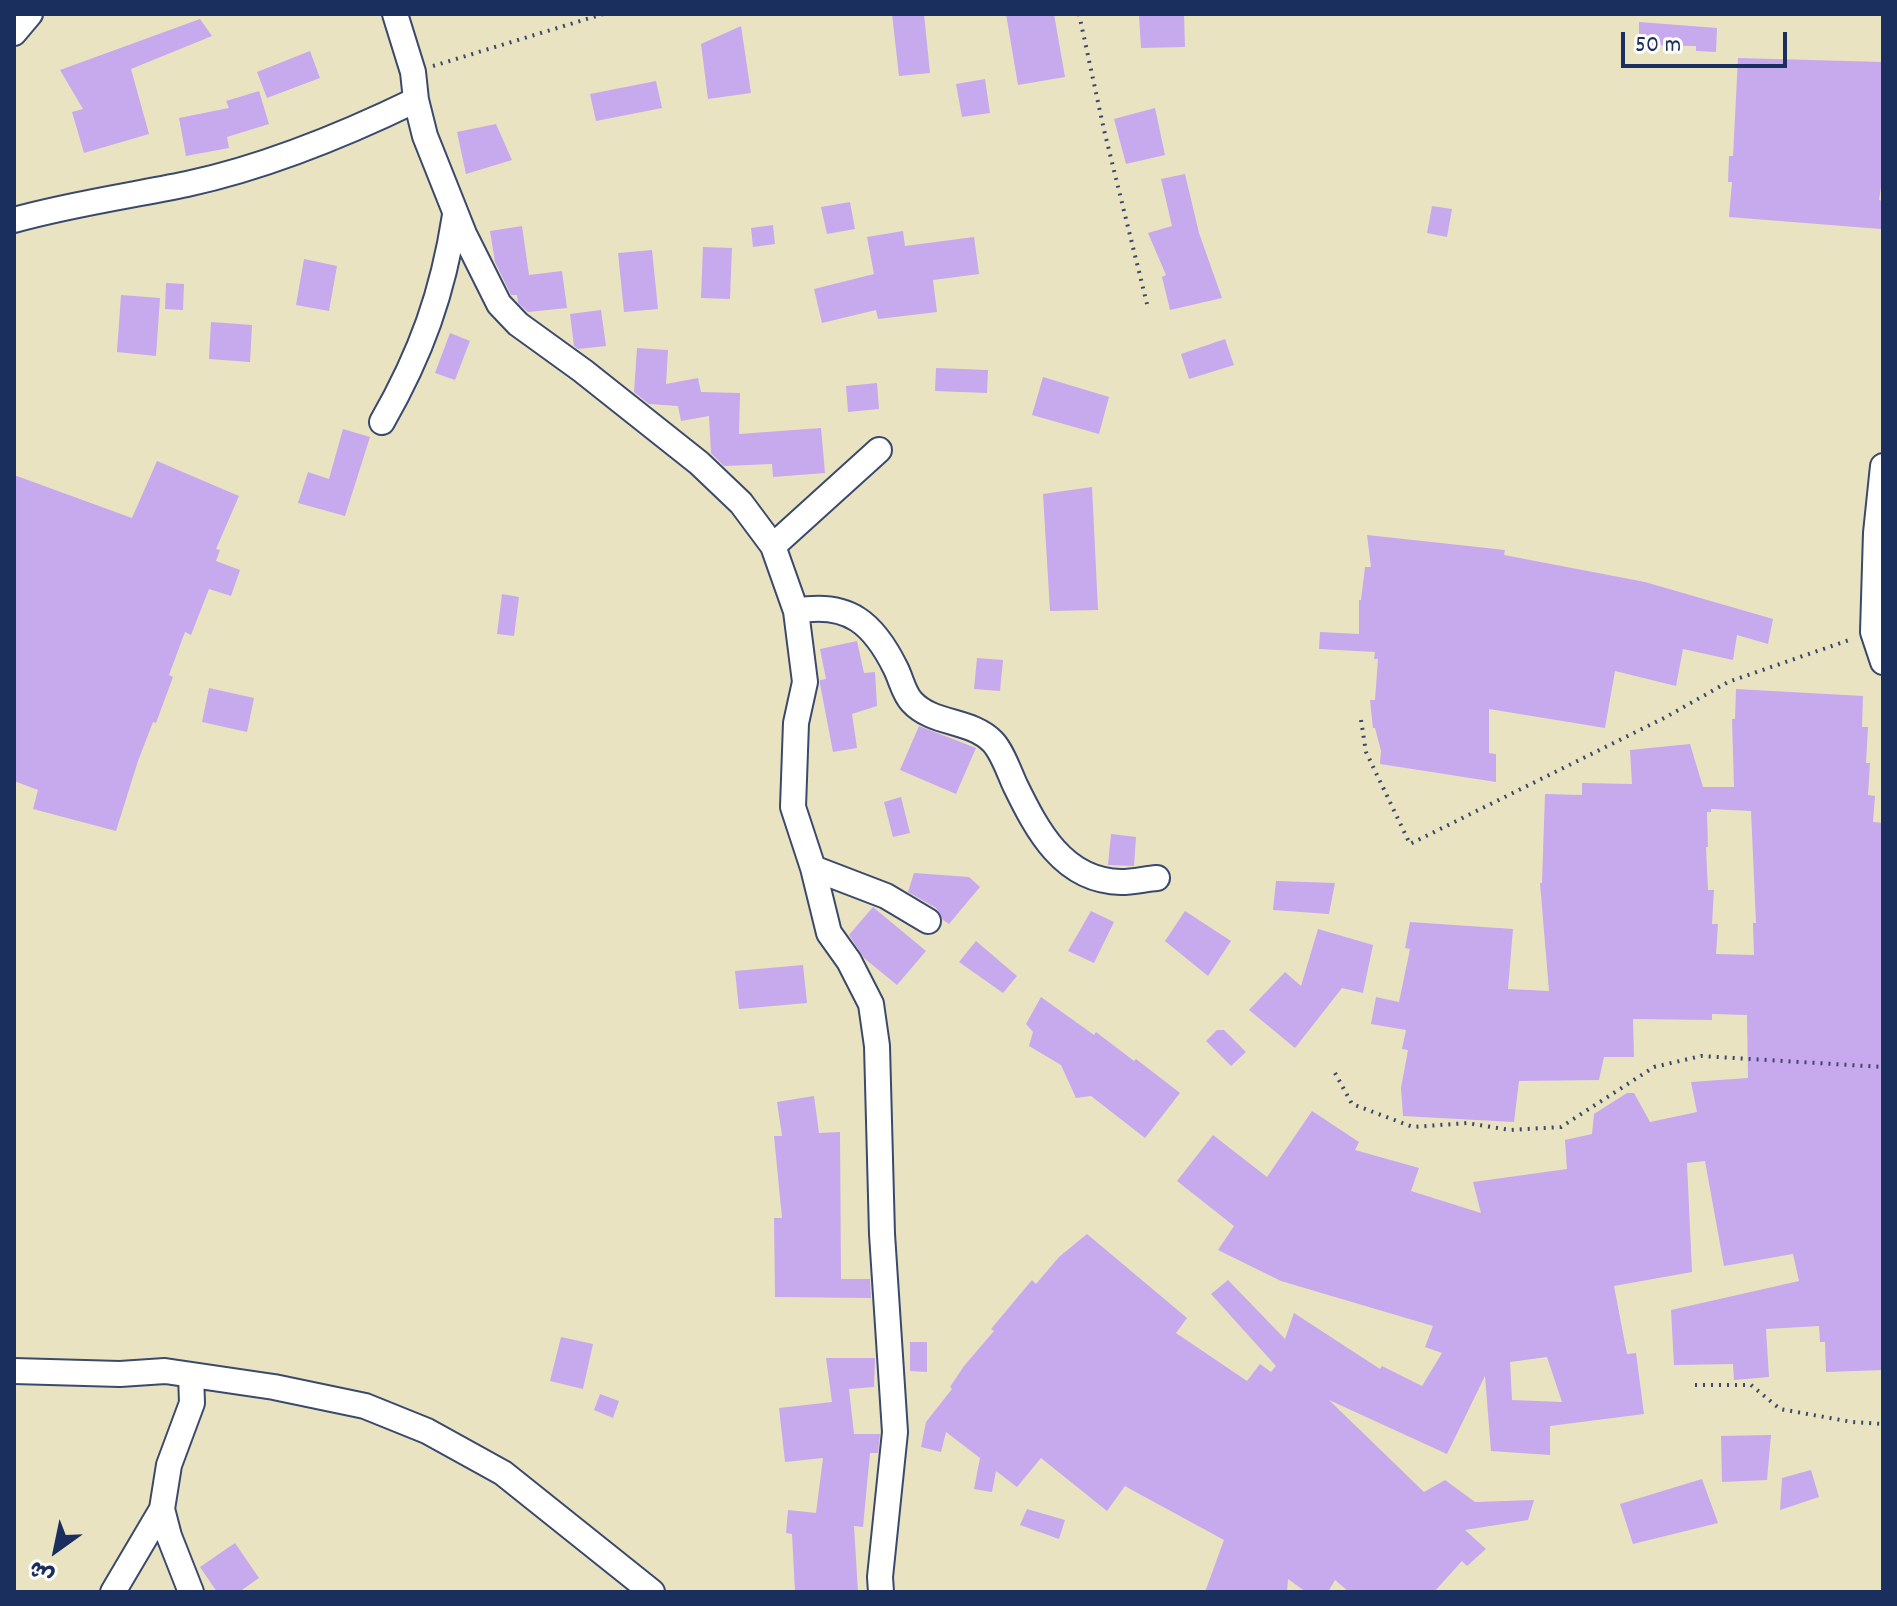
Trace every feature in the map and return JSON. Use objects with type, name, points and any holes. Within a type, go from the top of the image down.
[{"type":"street","points":[[14,33],[30,14]]},
{"type":"street","points":[[395,14],[413,72],[425,136],[478,265],[499,304],[518,324],[699,463],[741,503],[773,546],[796,611],[805,682],[796,723],[793,807],[813,868],[829,933],[849,961],[871,1004],[877,1046],[882,1234],[895,1432],[881,1592]]},
{"type":"street","points":[[14,220],[69,205],[188,184],[235,171],[298,150],[416,100]]},
{"type":"street","points":[[382,422],[417,356],[438,300],[455,212]]},
{"type":"street","points":[[773,546],[879,450]]},
{"type":"street","points":[[1883,466],[1876,533],[1873,632],[1883,662]]},
{"type":"street","points":[[796,611],[818,607],[841,611],[868,626],[880,638],[911,701],[938,717],[978,730],[995,743],[1043,837],[1066,864],[1119,882],[1157,878]]},
{"type":"street","points":[[813,868],[886,896],[928,921]]},
{"type":"street","points":[[14,1371],[120,1374],[165,1371],[365,1406],[427,1431],[503,1473],[652,1592]]},
{"type":"street","points":[[113,1592],[162,1509],[169,1465],[192,1403],[191,1375]]},
{"type":"street","points":[[162,1509],[191,1592]]},
{"type":"path","points":[[413,72],[603,14]]},
{"type":"path","points":[[1079,14],[1148,308]]},
{"type":"path","points":[[1361,720],[1366,752],[1410,844],[1666,717],[1728,682],[1873,632]]},
{"type":"path","points":[[1335,1073],[1352,1104],[1413,1127],[1467,1123],[1510,1130],[1561,1127],[1654,1067],[1701,1056],[1883,1067]]},
{"type":"path","points":[[1695,1385],[1751,1385],[1780,1409],[1852,1422],[1883,1424]]},
{"type":"building","points":[[892,14],[924,14],[930,73],[899,76]]},
{"type":"building","points":[[1006,14],[1054,14],[1065,77],[1018,85]]},
{"type":"building","points":[[1184,14],[1185,47],[1141,48],[1139,15]]},
{"type":"building","points":[[200,19],[212,36],[131,69],[149,134],[84,153],[72,112],[83,109],[60,70]]},
{"type":"building","points":[[1639,22],[1717,28],[1716,52],[1696,51],[1696,46],[1639,45]]},
{"type":"building","points":[[741,26],[751,93],[708,99],[701,44]]},
{"type":"building","points":[[310,51],[320,78],[267,98],[257,72]]},
{"type":"building","points":[[1738,58],[1883,62],[1881,229],[1729,217],[1732,182],[1728,182],[1729,156],[1733,156]]},
{"type":"building","points":[[985,79],[990,113],[962,117],[956,84]]},
{"type":"building","points":[[656,81],[662,108],[596,121],[590,94]]},
{"type":"building","points":[[259,91],[269,124],[227,137],[229,148],[186,156],[179,118],[229,108],[226,101]]},
{"type":"building","points":[[1155,108],[1165,155],[1126,164],[1114,119]]},
{"type":"building","points":[[496,124],[512,160],[466,174],[457,132]]},
{"type":"building","points":[[1185,174],[1199,233],[1222,298],[1170,310],[1162,277],[1166,275],[1148,233],[1172,226],[1161,179]]},
{"type":"building","points":[[850,202],[855,229],[827,234],[821,207]]},
{"type":"building","points":[[1432,206],[1452,209],[1447,237],[1427,233]]},
{"type":"building","points":[[773,225],[775,244],[753,247],[751,228]]},
{"type":"building","points":[[522,226],[529,275],[562,271],[567,308],[528,312],[518,303],[517,295],[511,295],[495,262],[490,231]]},
{"type":"building","points":[[903,231],[905,246],[974,237],[979,274],[933,280],[937,312],[878,319],[876,310],[822,323],[814,289],[874,274],[867,237]]},
{"type":"building","points":[[703,247],[732,248],[730,299],[701,298]]},
{"type":"building","points":[[652,250],[658,309],[624,312],[618,253]]},
{"type":"building","points":[[304,259],[337,266],[329,311],[296,305]]},
{"type":"building","points":[[166,283],[184,284],[183,310],[165,309]]},
{"type":"building","points":[[121,295],[160,298],[156,356],[117,352]]},
{"type":"building","points":[[601,310],[606,346],[578,349],[574,346],[570,314]]},
{"type":"building","points":[[211,322],[252,325],[250,362],[209,359]]},
{"type":"building","points":[[450,333],[470,341],[455,380],[435,373]]},
{"type":"building","points":[[1225,339],[1234,365],[1189,379],[1181,354]]},
{"type":"building","points":[[637,348],[668,350],[666,384],[698,378],[701,392],[740,393],[739,434],[821,428],[825,473],[773,477],[772,464],[724,466],[711,453],[709,416],[681,421],[678,406],[649,404],[634,392]]},
{"type":"building","points":[[936,368],[988,370],[987,393],[935,391]]},
{"type":"building","points":[[1043,377],[1109,397],[1099,434],[1032,415]]},
{"type":"building","points":[[877,383],[879,409],[848,412],[846,386]]},
{"type":"building","points":[[343,429],[370,437],[345,516],[298,503],[308,472],[329,479]]},
{"type":"building","points":[[157,461],[239,496],[216,549],[220,550],[216,561],[240,570],[231,596],[209,589],[191,635],[185,632],[169,675],[173,677],[138,761],[116,831],[33,809],[38,790],[14,781],[14,475],[132,518]]},
{"type":"building","points":[[1092,487],[1098,610],[1050,611],[1043,494]]},
{"type":"building","points":[[1367,535],[1505,550],[1504,555],[1645,582],[1773,619],[1768,644],[1737,635],[1733,660],[1683,649],[1676,686],[1615,671],[1605,728],[1489,709],[1489,753],[1496,754],[1496,782],[1380,764],[1381,751],[1373,728],[1370,700],[1375,700],[1378,659],[1374,659],[1375,652],[1319,649],[1320,632],[1359,634],[1359,600],[1365,567],[1371,567]]},
{"type":"building","points":[[502,594],[519,597],[514,636],[497,634]]},
{"type":"building","points":[[857,641],[864,673],[875,672],[877,706],[852,714],[857,748],[833,752],[820,684],[820,680],[826,679],[820,649]]},
{"type":"building","points":[[977,658],[1003,660],[1000,691],[974,689]]},
{"type":"building","points":[[209,688],[254,698],[247,732],[202,722]]},
{"type":"building","points":[[1736,689],[1863,696],[1862,727],[1868,727],[1866,763],[1870,763],[1868,795],[1875,796],[1873,822],[1883,823],[1883,1370],[1826,1372],[1825,1342],[1820,1342],[1819,1326],[1766,1329],[1769,1377],[1734,1380],[1733,1364],[1674,1365],[1671,1310],[1799,1281],[1793,1254],[1724,1266],[1705,1161],[1687,1163],[1692,1272],[1614,1286],[1627,1354],[1636,1353],[1644,1414],[1550,1426],[1550,1455],[1491,1451],[1485,1376],[1447,1454],[1329,1400],[1424,1492],[1445,1480],[1475,1502],[1534,1500],[1528,1520],[1465,1530],[1486,1549],[1467,1566],[1462,1561],[1434,1592],[1349,1592],[1335,1580],[1328,1592],[1306,1592],[1288,1579],[1287,1592],[1205,1592],[1224,1540],[1125,1486],[1107,1511],[1041,1458],[1017,1487],[996,1471],[992,1492],[974,1489],[980,1458],[946,1432],[941,1452],[921,1447],[926,1422],[952,1389],[950,1387],[964,1366],[994,1331],[991,1329],[1032,1280],[1036,1284],[1059,1257],[1087,1234],[1187,1318],[1176,1333],[1247,1381],[1260,1364],[1271,1372],[1276,1366],[1211,1294],[1228,1280],[1285,1339],[1294,1313],[1380,1369],[1382,1366],[1422,1386],[1442,1353],[1425,1347],[1433,1326],[1281,1281],[1218,1250],[1234,1226],[1177,1181],[1213,1135],[1267,1177],[1312,1111],[1359,1142],[1355,1150],[1419,1168],[1411,1191],[1481,1213],[1473,1182],[1567,1169],[1565,1140],[1592,1134],[1594,1114],[1627,1093],[1634,1093],[1650,1122],[1697,1112],[1691,1082],[1748,1078],[1747,1015],[1712,1014],[1712,1020],[1633,1019],[1634,1057],[1604,1057],[1599,1080],[1519,1081],[1514,1122],[1403,1116],[1401,1088],[1408,1050],[1402,1049],[1406,1030],[1371,1024],[1376,997],[1399,1002],[1410,949],[1405,948],[1410,922],[1513,929],[1508,989],[1549,991],[1540,883],[1545,794],[1582,795],[1582,783],[1632,784],[1630,750],[1690,744],[1703,787],[1734,787],[1732,719],[1735,719]],"holes":[[[1711,809],[1751,811],[1756,923],[1753,923],[1754,955],[1716,954],[1718,924],[1712,924],[1714,890],[1708,890],[1706,847],[1707,812]],[[1547,1357],[1562,1402],[1512,1400],[1510,1362]]]},
{"type":"building","points":[[919,726],[976,748],[956,794],[900,770]]},
{"type":"building","points":[[901,797],[910,833],[893,837],[884,802]]},
{"type":"building","points":[[1111,834],[1136,837],[1134,866],[1108,865]]},
{"type":"building","points":[[914,873],[969,877],[980,887],[949,924],[936,908],[908,892]]},
{"type":"building","points":[[1276,881],[1335,883],[1329,914],[1273,910]]},
{"type":"building","points":[[873,907],[926,951],[897,985],[864,958],[849,935]]},
{"type":"building","points":[[1091,911],[1114,922],[1094,963],[1068,951]]},
{"type":"building","points":[[1185,911],[1231,941],[1208,976],[1165,941]]},
{"type":"building","points":[[1318,929],[1373,945],[1363,993],[1342,988],[1295,1048],[1249,1010],[1285,972],[1301,986]]},
{"type":"building","points":[[976,941],[1017,976],[1003,993],[959,962]]},
{"type":"building","points":[[803,965],[807,1003],[739,1009],[735,971]]},
{"type":"building","points":[[1041,997],[1094,1035],[1096,1032],[1134,1061],[1136,1059],[1180,1093],[1145,1138],[1091,1096],[1076,1098],[1061,1065],[1029,1046],[1033,1032],[1026,1024]]},
{"type":"building","points":[[1217,1030],[1224,1030],[1246,1052],[1231,1066],[1206,1041]]},
{"type":"building","points":[[814,1096],[819,1133],[840,1132],[841,1279],[870,1279],[871,1298],[775,1297],[774,1218],[782,1218],[774,1136],[782,1136],[777,1102]]},
{"type":"building","points":[[561,1337],[593,1344],[583,1389],[550,1381]]},
{"type":"building","points":[[910,1342],[927,1342],[927,1372],[910,1371]]},
{"type":"building","points":[[826,1358],[875,1358],[874,1387],[849,1389],[854,1434],[880,1434],[878,1453],[870,1453],[863,1527],[854,1526],[858,1592],[795,1592],[792,1534],[786,1533],[788,1510],[816,1513],[823,1458],[785,1462],[779,1408],[832,1402]]},
{"type":"building","points":[[600,1394],[619,1401],[613,1418],[594,1410]]},
{"type":"building","points":[[1771,1435],[1767,1480],[1722,1482],[1721,1436]]},
{"type":"building","points":[[1811,1470],[1819,1497],[1780,1510],[1782,1478]]},
{"type":"building","points":[[1702,1479],[1718,1523],[1633,1544],[1620,1504]]},
{"type":"building","points":[[1027,1509],[1065,1520],[1059,1539],[1020,1525]]},
{"type":"building","points":[[235,1543],[259,1578],[239,1592],[217,1592],[200,1567]]}]
